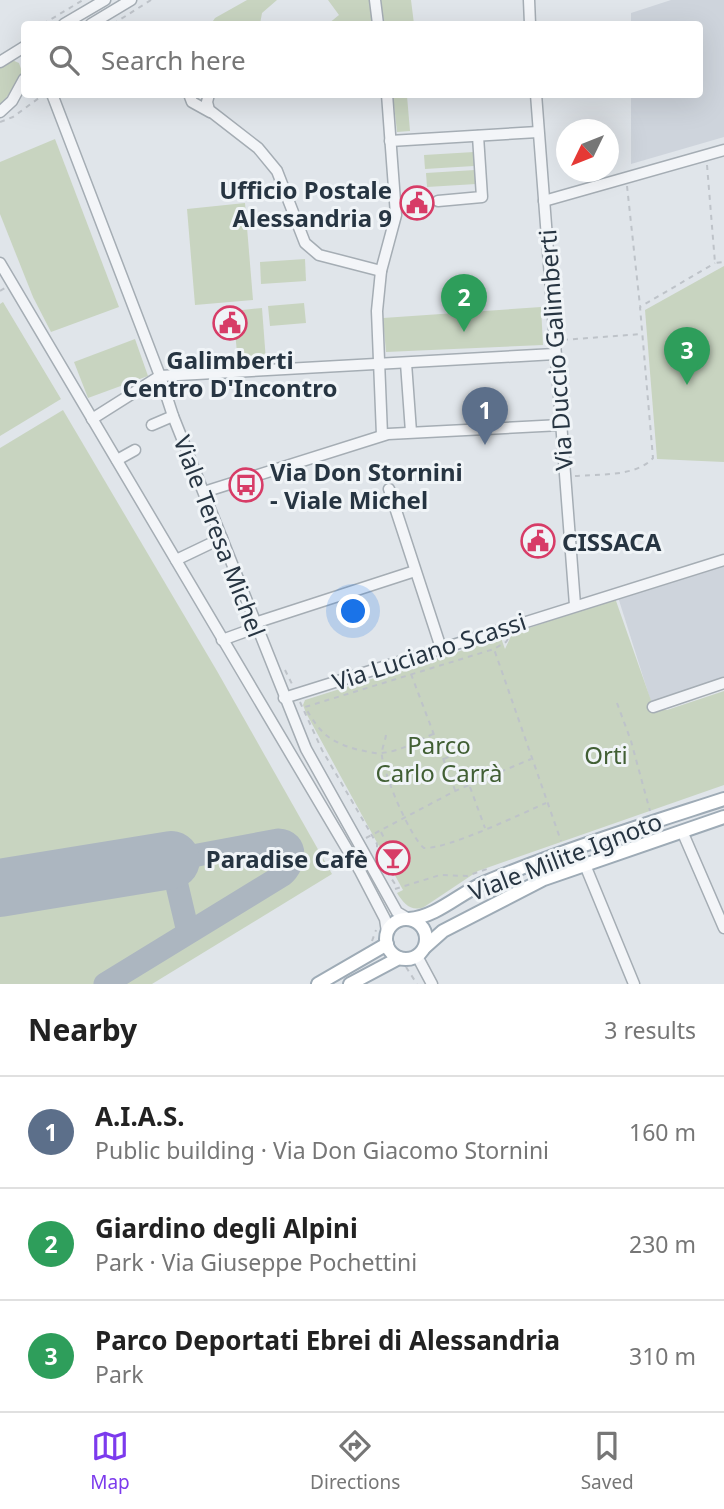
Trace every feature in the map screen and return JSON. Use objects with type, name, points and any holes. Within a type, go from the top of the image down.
[{"type":"main road","name":"Viale Milite Ignoto","points":[[409,919],[429,914],[486,882],[565,852],[724,799]]},
{"type":"main road","name":"Viale Milite Ignoto","points":[[421,952],[443,931],[544,879],[724,817]]},
{"type":"main road","points":[[318,984],[387,938],[396,922],[409,919],[417,922],[424,930],[421,952],[408,960],[398,958],[390,952],[387,938]]},
{"type":"main road","points":[[350,984],[398,958]]},
{"type":"street","points":[[69,21],[105,0]]},
{"type":"street","points":[[96,21],[131,0]]},
{"type":"street","points":[[375,0],[378,21]]},
{"type":"street","points":[[528,0],[530,21]]},
{"type":"street","points":[[0,62],[21,49]]},
{"type":"street","points":[[12,55],[21,57]]},
{"type":"street","points":[[0,111],[12,102],[21,85]]},
{"type":"street","name":"Viale Teresa Michel","points":[[54,98],[173,416],[306,749],[397,912],[409,919]]},
{"type":"street","points":[[190,98],[192,102],[258,148],[277,171],[305,243],[319,255],[381,271]]},
{"type":"street","points":[[208,98],[207,105],[210,112]]},
{"type":"street","points":[[382,435],[377,311],[381,271],[396,215],[387,98]]},
{"type":"street","name":"Via Duccio Galimberti","points":[[536,98],[575,605]]},
{"type":"street","points":[[390,141],[538,132]]},
{"type":"street","points":[[438,201],[482,197],[478,136]]},
{"type":"street","points":[[544,201],[724,150]]},
{"type":"street","name":"Viale Teresa Michel","points":[[0,263],[360,871],[386,922],[387,938]]},
{"type":"street","points":[[92,419],[160,376],[555,354]]},
{"type":"street","points":[[406,363],[411,432]]},
{"type":"street","points":[[152,425],[173,416]]},
{"type":"street","points":[[204,492],[382,435],[561,425]]},
{"type":"street","points":[[117,460],[135,450]]},
{"type":"street","points":[[389,489],[441,648]]},
{"type":"street","points":[[176,560],[222,538]]},
{"type":"street","name":"Via Luciano Scassi","points":[[284,698],[724,560]]},
{"type":"street","points":[[222,640],[255,625],[415,571]]},
{"type":"street","points":[[653,707],[724,683]]},
{"type":"street","points":[[682,831],[724,928]]},
{"type":"street","points":[[585,865],[634,984]]},
{"type":"street","points":[[421,952],[432,984]]},
{"type":"path","points":[[48,21],[83,0]]},
{"type":"path","points":[[118,21],[151,0]]},
{"type":"path","points":[[0,122],[13,117],[38,98]]},
{"type":"path","points":[[706,155],[715,263]]},
{"type":"path","points":[[565,477],[625,472],[646,466],[653,458],[626,178]]},
{"type":"path","points":[[640,307],[715,263],[724,262]]},
{"type":"path","points":[[555,340],[642,334]]},
{"type":"path","points":[[433,734],[405,747],[381,753],[333,741],[316,726],[305,707],[494,649],[506,642],[509,636],[507,627]]},
{"type":"path","points":[[494,649],[565,852]]},
{"type":"path","points":[[285,670],[322,750],[377,844],[377,857],[398,888]]},
{"type":"path","points":[[411,674],[455,791]]},
{"type":"path","points":[[617,703],[651,812]]},
{"type":"path","points":[[386,735],[381,753],[389,782],[418,842],[425,848],[485,829],[547,803]]},
{"type":"path","points":[[443,760],[464,750]]},
{"type":"path","points":[[359,841],[455,791],[531,759]]},
{"type":"path","points":[[469,785],[485,829]]},
{"type":"path","points":[[381,831],[390,850]]},
{"type":"path","points":[[369,946],[375,936],[376,921]]},
{"type":"shaded area","points":[[671,0],[724,0],[724,137],[631,164],[631,98],[703,98],[703,21],[631,21],[631,13]]},
{"type":"shaded area","points":[[724,563],[724,678],[651,702],[618,597]]},
{"type":"green space","points":[[247,0],[277,0],[262,13],[261,21],[213,21]]},
{"type":"green space","points":[[328,0],[371,0],[373,21],[332,21],[339,15]]},
{"type":"green space","points":[[377,0],[411,0],[414,21],[380,21]]},
{"type":"green space","points":[[12,60],[19,63],[21,78],[0,106],[0,68]]},
{"type":"green space","points":[[393,98],[407,98],[410,131],[397,132]]},
{"type":"green space","points":[[55,139],[119,307],[51,332],[33,297],[0,214],[0,162]]},
{"type":"green space","points":[[474,152],[474,166],[425,169],[424,155]]},
{"type":"green space","points":[[475,170],[476,184],[427,187],[426,173]]},
{"type":"green space","points":[[245,203],[253,300],[195,305],[187,209]]},
{"type":"green space","points":[[305,259],[306,281],[261,284],[260,262]]},
{"type":"green space","points":[[724,266],[724,462],[657,459],[645,310]]},
{"type":"green space","points":[[3,302],[61,399],[0,436],[0,304]]},
{"type":"green space","points":[[304,303],[306,323],[270,326],[268,306]]},
{"type":"green space","points":[[541,307],[543,345],[386,352],[383,318]]},
{"type":"green space","points":[[262,308],[266,361],[238,363],[233,311]]},
{"type":"green space","points":[[135,339],[148,376],[88,398],[74,362]]},
{"type":"green space","points":[[63,410],[217,671],[332,874],[152,984],[0,984],[0,448]]},
{"type":"green space","points":[[615,598],[654,709],[667,710],[724,691],[724,785],[478,871],[424,907],[408,906],[397,893],[403,890],[306,713],[303,705],[305,700],[501,638],[505,649],[512,634]]},
{"type":"taxiway","points":[[105,984],[283,875],[292,860],[289,844],[278,840],[171,860],[188,932]]},
{"type":"runway","points":[[0,888],[171,860]]},
{"type":"place","name":"Ufficio Postale Alessandria 9","points":[[417,203]]},
{"type":"place","name":"Galimberti Centro D'Incontro","points":[[230,323]]},
{"type":"place","name":"Giardino degli Alpini","points":[[464,332]]},
{"type":"place","name":"Parco Deportati Ebrei di Alessandria","points":[[687,385]]},
{"type":"place","name":"A.I.A.S.","points":[[485,445]]},
{"type":"place","name":"Via Don Stornini - Viale Michel","points":[[246,485]]},
{"type":"place","name":"CISSACA","points":[[538,541]]},
{"type":"place","name":"Paradise Cafè","points":[[393,858]]},
{"type":"park label","name":"Orti","points":[[606,754]]},
{"type":"park label","name":"Parco Carlo Carrà","points":[[439,758]]}]
